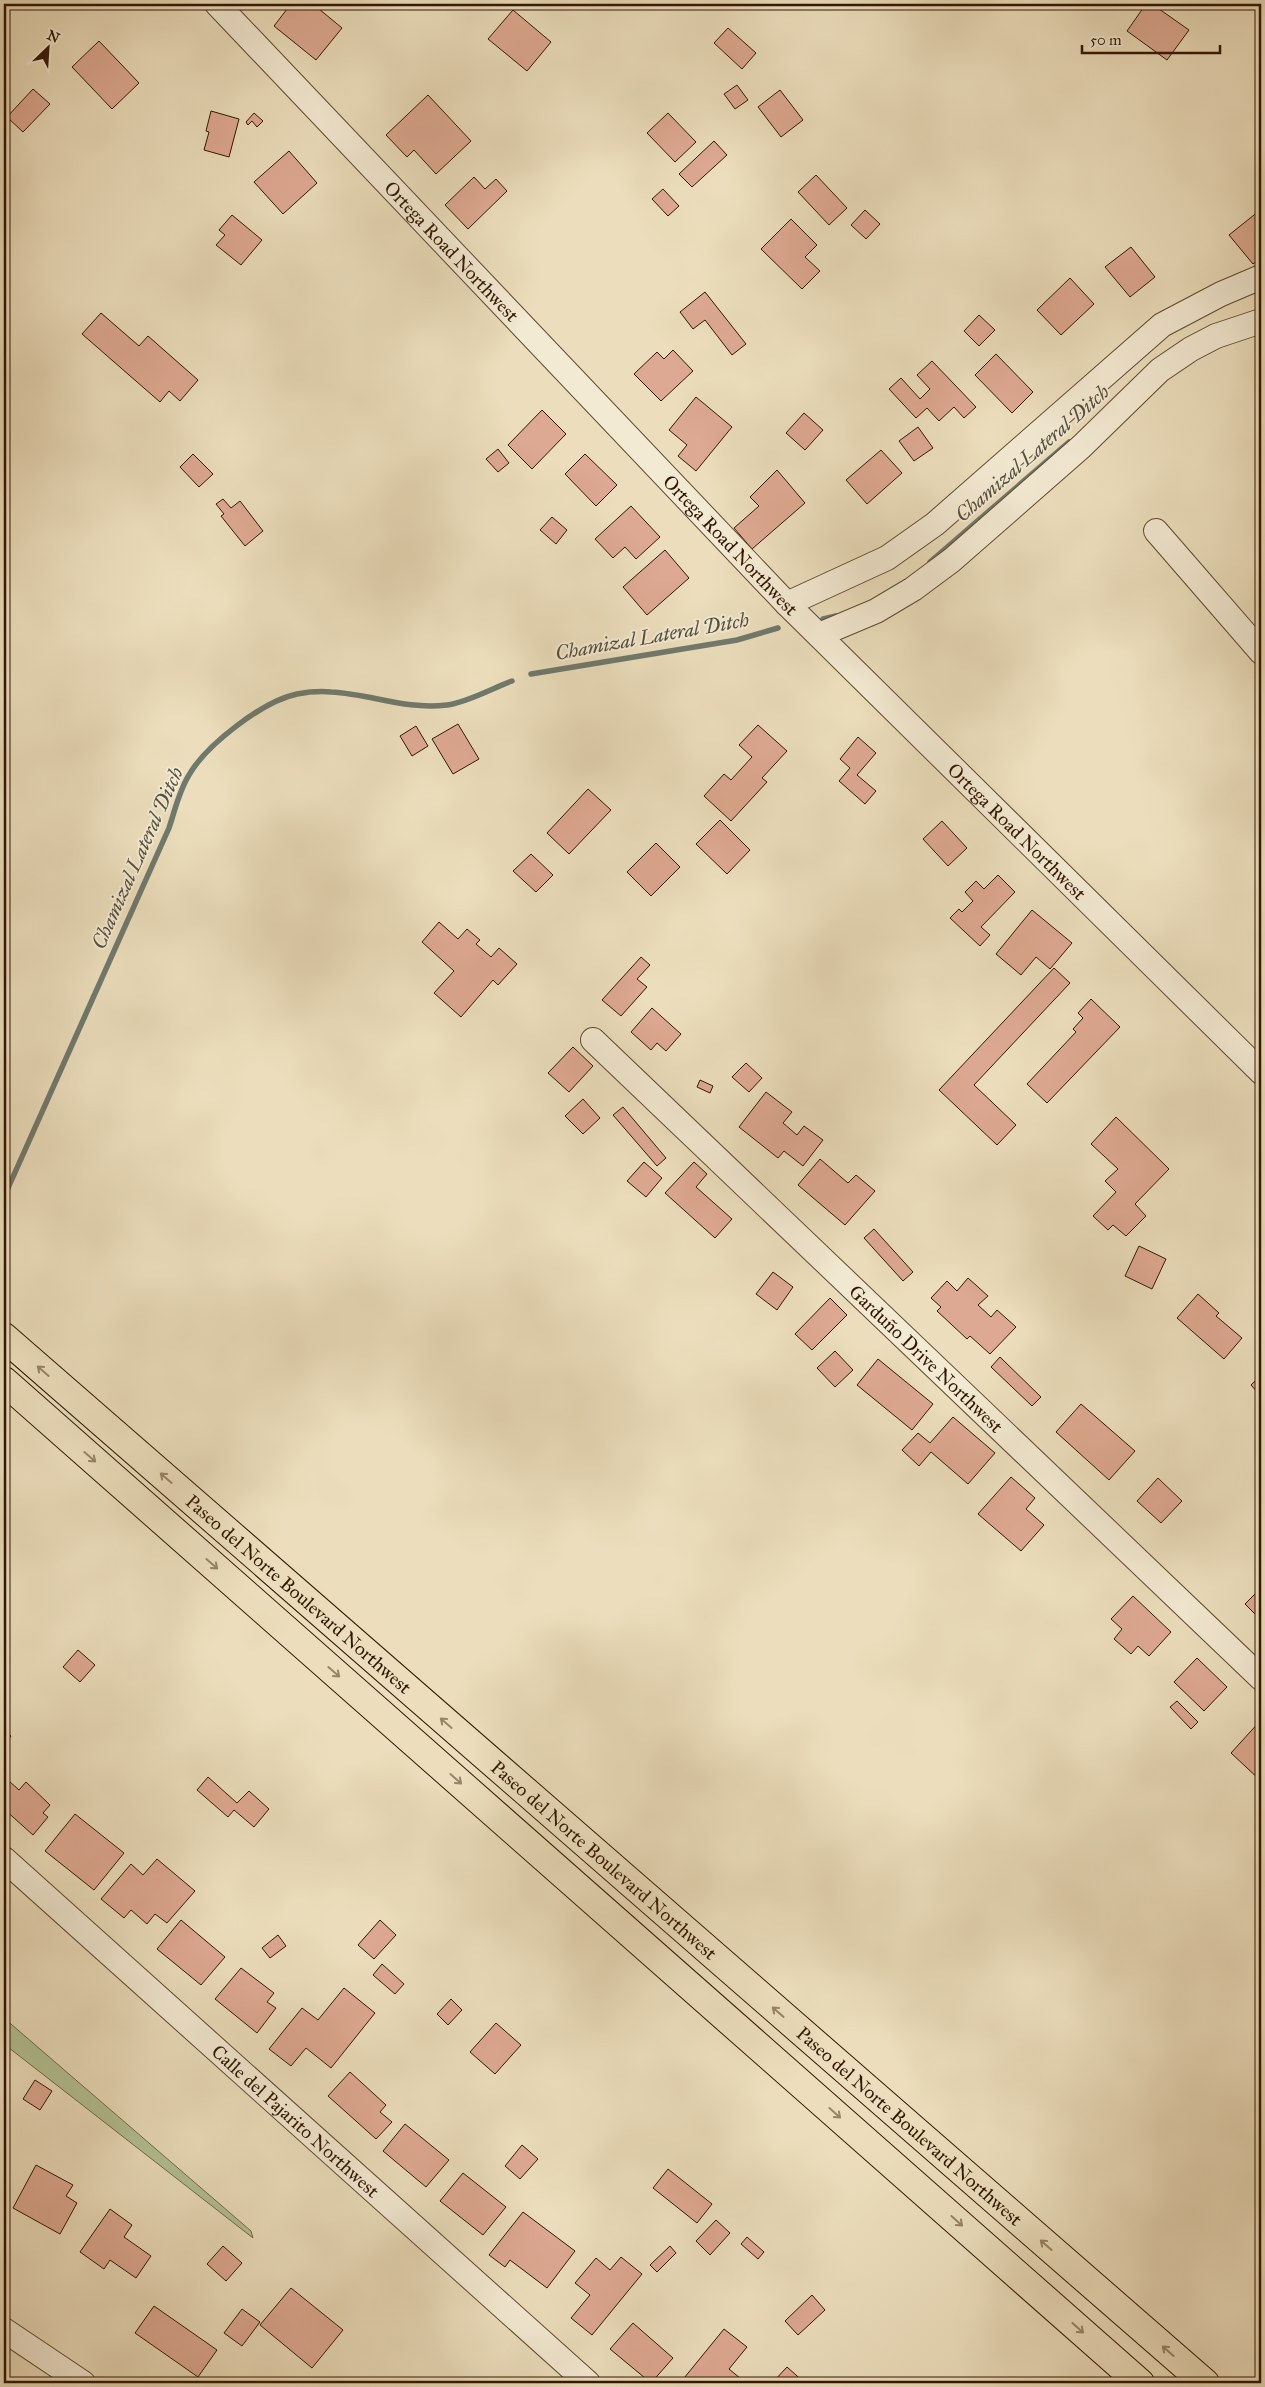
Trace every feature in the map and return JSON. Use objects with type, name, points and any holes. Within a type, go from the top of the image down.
[{"type":"highway","name":"Paseo del Norte Boulevard Northwest","points":[[4,1337],[1205,2383]]},
{"type":"highway","name":"Paseo del Norte Boulevard Northwest","points":[[4,1381],[1140,2383]]},
{"type":"street","name":"Ortega Road Northwest","points":[[217,4],[787,604],[1261,1072]]},
{"type":"street","points":[[787,604],[887,558],[935,524],[1162,325],[1222,294],[1261,277]]},
{"type":"street","points":[[819,635],[876,611],[913,589],[952,560],[1081,447],[1160,370],[1191,349],[1216,336],[1261,321]]},
{"type":"street","points":[[1156,531],[1261,652]]},
{"type":"street","name":"Garduño Drive Northwest","points":[[593,1040],[1261,1678]]},
{"type":"street","name":"Calle del Pajarito Northwest","points":[[4,1859],[588,2383]]},
{"type":"street","points":[[4,2330],[83,2383]]},
{"type":"green space","points":[[4,2018],[251,2231],[253,2238],[4,2044]]},
{"type":"building","points":[[291,4],[313,4],[342,28],[316,60],[274,26]]},
{"type":"building","points":[[1146,4],[1152,4],[1189,30],[1167,60],[1127,31]]},
{"type":"building","points":[[513,10],[551,42],[527,71],[488,39]]},
{"type":"building","points":[[728,28],[756,53],[742,69],[714,43]]},
{"type":"building","points":[[99,41],[139,83],[112,109],[72,67]]},
{"type":"building","points":[[737,85],[748,100],[735,109],[724,94]]},
{"type":"building","points":[[33,89],[50,104],[23,132],[7,117]]},
{"type":"building","points":[[780,90],[803,120],[781,137],[758,107]]},
{"type":"building","points":[[428,95],[471,141],[436,174],[414,150],[407,157],[386,135]]},
{"type":"building","points":[[211,111],[239,119],[229,157],[204,150],[209,132],[206,131]]},
{"type":"building","points":[[254,113],[263,121],[257,127],[252,121],[248,125],[246,122]]},
{"type":"building","points":[[668,113],[696,142],[675,162],[647,133]]},
{"type":"building","points":[[714,141],[727,155],[692,187],[679,174]]},
{"type":"building","points":[[289,151],[317,183],[283,214],[254,182]]},
{"type":"building","points":[[816,175],[847,208],[829,225],[798,192]]},
{"type":"building","points":[[474,177],[485,189],[496,179],[507,191],[468,229],[445,205]]},
{"type":"building","points":[[663,189],[679,206],[668,216],[652,199]]},
{"type":"building","points":[[865,210],[880,224],[866,239],[851,225]]},
{"type":"building","points":[[1259,211],[1261,215],[1261,258],[1253,264],[1229,235]]},
{"type":"building","points":[[232,215],[262,240],[241,265],[216,245],[225,235],[219,230]]},
{"type":"building","points":[[791,219],[817,245],[805,257],[820,271],[802,289],[761,249]]},
{"type":"building","points":[[1131,247],[1155,277],[1130,297],[1105,267]]},
{"type":"building","points":[[1070,278],[1094,304],[1061,335],[1037,310]]},
{"type":"building","points":[[705,292],[746,344],[732,355],[705,320],[693,329],[680,312]]},
{"type":"building","points":[[101,313],[139,346],[148,336],[198,380],[180,401],[169,391],[160,402],[82,334]]},
{"type":"building","points":[[979,315],[995,330],[979,346],[964,331]]},
{"type":"building","points":[[673,350],[693,371],[661,401],[634,374],[657,352],[664,359]]},
{"type":"building","points":[[996,354],[1033,392],[1012,413],[975,375]]},
{"type":"building","points":[[932,361],[976,407],[964,418],[954,407],[939,421],[927,408],[916,418],[889,389],[901,378],[920,399],[930,389],[917,375]]},
{"type":"building","points":[[696,397],[732,427],[696,471],[678,456],[687,445],[669,430]]},
{"type":"building","points":[[542,410],[566,434],[532,469],[508,445]]},
{"type":"building","points":[[804,413],[823,430],[805,450],[786,433]]},
{"type":"building","points":[[918,427],[933,448],[914,461],[899,441]]},
{"type":"building","points":[[498,449],[509,463],[498,472],[486,459]]},
{"type":"building","points":[[881,450],[902,473],[867,504],[846,480]]},
{"type":"building","points":[[193,454],[213,474],[199,487],[180,467]]},
{"type":"building","points":[[585,454],[617,485],[596,506],[565,474]]},
{"type":"building","points":[[777,470],[805,503],[752,549],[734,528],[759,506],[750,497]]},
{"type":"building","points":[[223,499],[231,508],[240,501],[263,531],[245,546],[221,516],[224,514],[216,504]]},
{"type":"building","points":[[631,506],[660,537],[636,559],[625,547],[613,558],[595,539]]},
{"type":"building","points":[[552,517],[567,530],[556,544],[540,530]]},
{"type":"building","points":[[665,550],[689,578],[647,615],[623,587]]},
{"type":"building","points":[[458,724],[479,759],[453,774],[432,739]]},
{"type":"building","points":[[758,725],[787,751],[762,778],[767,782],[731,821],[704,796],[724,774],[731,780],[752,757],[739,745]]},
{"type":"building","points":[[416,726],[428,746],[412,756],[400,736]]},
{"type":"building","points":[[858,737],[876,753],[857,775],[876,791],[865,804],[839,781],[850,768],[840,759]]},
{"type":"building","points":[[588,789],[611,810],[569,854],[547,833]]},
{"type":"building","points":[[720,820],[750,850],[727,874],[696,844]]},
{"type":"building","points":[[942,821],[967,848],[948,866],[923,839]]},
{"type":"building","points":[[656,843],[680,867],[651,896],[627,872]]},
{"type":"building","points":[[531,854],[553,875],[536,892],[513,871]]},
{"type":"building","points":[[998,875],[1015,892],[981,927],[990,935],[980,946],[950,918],[959,909],[962,912],[973,901],[965,892],[976,881],[984,889]]},
{"type":"building","points":[[1032,910],[1072,943],[1050,969],[1036,957],[1021,975],[996,954]]},
{"type":"building","points":[[439,922],[458,939],[467,929],[480,940],[476,944],[491,957],[499,948],[517,964],[498,985],[493,980],[461,1017],[434,993],[454,971],[422,942]]},
{"type":"building","points":[[641,957],[650,965],[637,979],[647,987],[621,1016],[602,1000]]},
{"type":"building","points":[[1054,968],[1070,983],[974,1085],[1016,1125],[997,1145],[939,1090]]},
{"type":"building","points":[[1091,999],[1120,1027],[1047,1103],[1027,1084],[1076,1032],[1073,1029],[1083,1018],[1078,1013]]},
{"type":"building","points":[[652,1008],[681,1034],[666,1051],[657,1043],[651,1050],[631,1032]]},
{"type":"building","points":[[573,1047],[593,1066],[569,1092],[548,1073]]},
{"type":"building","points":[[746,1063],[762,1078],[749,1092],[732,1077]]},
{"type":"building","points":[[700,1080],[713,1086],[710,1093],[697,1087]]},
{"type":"building","points":[[766,1092],[792,1112],[783,1123],[797,1135],[804,1126],[823,1140],[803,1166],[784,1151],[778,1158],[739,1127]]},
{"type":"building","points":[[583,1099],[600,1118],[583,1134],[565,1116]]},
{"type":"building","points":[[623,1107],[666,1158],[657,1166],[613,1115]]},
{"type":"building","points":[[1116,1117],[1169,1169],[1135,1204],[1146,1216],[1126,1236],[1113,1225],[1108,1230],[1093,1216],[1116,1192],[1105,1181],[1118,1169],[1091,1144]]},
{"type":"building","points":[[820,1159],[848,1183],[856,1175],[875,1191],[845,1225],[798,1185]]},
{"type":"building","points":[[644,1162],[662,1178],[646,1197],[627,1181]]},
{"type":"building","points":[[694,1162],[707,1174],[696,1187],[732,1219],[715,1238],[665,1193]]},
{"type":"building","points":[[874,1229],[913,1272],[903,1281],[864,1238]]},
{"type":"building","points":[[1139,1246],[1166,1259],[1152,1289],[1125,1276]]},
{"type":"building","points":[[773,1272],[793,1287],[777,1310],[756,1294]]},
{"type":"building","points":[[968,1278],[988,1296],[978,1305],[991,1317],[997,1310],[1016,1327],[990,1354],[970,1336],[967,1339],[937,1311],[941,1307],[931,1298],[947,1281],[957,1291]]},
{"type":"building","points":[[1198,1294],[1219,1313],[1216,1316],[1242,1338],[1224,1359],[1177,1318]]},
{"type":"building","points":[[830,1298],[847,1315],[812,1350],[795,1334]]},
{"type":"building","points":[[835,1351],[853,1370],[835,1387],[817,1368]]},
{"type":"building","points":[[1000,1357],[1041,1397],[1032,1406],[991,1367]]},
{"type":"building","points":[[878,1359],[933,1404],[912,1430],[857,1385]]},
{"type":"building","points":[[1261,1375],[1261,1396],[1251,1385]]},
{"type":"building","points":[[1081,1404],[1135,1451],[1109,1480],[1056,1432]]},
{"type":"building","points":[[953,1417],[995,1453],[968,1484],[931,1452],[919,1466],[902,1450],[918,1433],[930,1443]]},
{"type":"building","points":[[1011,1477],[1035,1498],[1026,1509],[1044,1525],[1021,1551],[978,1514]]},
{"type":"building","points":[[1158,1478],[1182,1501],[1161,1523],[1137,1501]]},
{"type":"building","points":[[1255,1594],[1261,1600],[1261,1620],[1245,1604]]},
{"type":"building","points":[[1133,1596],[1171,1632],[1149,1656],[1138,1646],[1131,1654],[1114,1639],[1122,1629],[1111,1619]]},
{"type":"building","points":[[78,1650],[95,1665],[80,1682],[63,1667]]},
{"type":"building","points":[[1197,1658],[1227,1687],[1204,1711],[1174,1682]]},
{"type":"building","points":[[1177,1701],[1198,1722],[1191,1729],[1170,1707]]},
{"type":"building","points":[[1261,1720],[1261,1781],[1231,1753]]},
{"type":"building","points":[[4,1730],[11,1736],[4,1745]]},
{"type":"building","points":[[208,1777],[237,1803],[249,1791],[269,1809],[254,1827],[234,1810],[228,1817],[197,1790]]},
{"type":"building","points":[[9,1781],[19,1790],[26,1782],[50,1805],[43,1813],[48,1817],[33,1835],[4,1809],[4,1786]]},
{"type":"building","points":[[75,1814],[124,1853],[94,1890],[45,1851]]},
{"type":"building","points":[[157,1859],[195,1891],[167,1923],[155,1914],[147,1924],[131,1910],[124,1918],[101,1899],[131,1864],[143,1875]]},
{"type":"building","points":[[181,1920],[225,1957],[201,1985],[157,1949]]},
{"type":"building","points":[[380,1920],[396,1935],[374,1959],[358,1945]]},
{"type":"building","points":[[278,1935],[286,1946],[270,1958],[262,1948]]},
{"type":"building","points":[[382,1964],[404,1984],[395,1994],[373,1975]]},
{"type":"building","points":[[241,1968],[274,1993],[267,2002],[276,2008],[257,2033],[215,1999]]},
{"type":"building","points":[[344,1988],[375,2013],[331,2068],[306,2048],[291,2066],[269,2049],[302,2008],[318,2020]]},
{"type":"building","points":[[451,1999],[462,2010],[448,2025],[437,2014]]},
{"type":"building","points":[[496,2023],[521,2045],[495,2074],[470,2052]]},
{"type":"building","points":[[350,2072],[386,2105],[380,2112],[392,2122],[376,2139],[328,2096]]},
{"type":"building","points":[[35,2080],[52,2091],[40,2110],[23,2099]]},
{"type":"building","points":[[405,2124],[449,2160],[426,2187],[383,2151]]},
{"type":"building","points":[[522,2145],[538,2159],[520,2179],[505,2166]]},
{"type":"building","points":[[36,2165],[73,2185],[66,2196],[77,2203],[60,2234],[13,2208]]},
{"type":"building","points":[[668,2169],[712,2204],[697,2223],[653,2188]]},
{"type":"building","points":[[463,2173],[506,2207],[483,2235],[440,2201]]},
{"type":"building","points":[[110,2209],[132,2225],[124,2237],[151,2256],[136,2278],[110,2260],[104,2269],[80,2252]]},
{"type":"building","points":[[523,2212],[575,2251],[547,2288],[510,2260],[505,2267],[489,2255]]},
{"type":"building","points":[[716,2220],[730,2233],[710,2255],[696,2241]]},
{"type":"building","points":[[747,2237],[764,2252],[758,2259],[741,2244]]},
{"type":"building","points":[[223,2246],[242,2263],[226,2281],[207,2264]]},
{"type":"building","points":[[670,2246],[676,2253],[657,2272],[650,2265]]},
{"type":"building","points":[[621,2257],[642,2274],[592,2335],[571,2318],[590,2295],[575,2283],[596,2258],[610,2270]]},
{"type":"building","points":[[291,2288],[343,2330],[312,2368],[260,2325]]},
{"type":"building","points":[[812,2295],[825,2310],[798,2335],[785,2321]]},
{"type":"building","points":[[154,2306],[217,2350],[198,2377],[135,2333]]},
{"type":"building","points":[[242,2309],[260,2322],[242,2346],[224,2333]]},
{"type":"building","points":[[633,2323],[673,2358],[651,2383],[610,2349]]},
{"type":"building","points":[[724,2329],[747,2347],[729,2369],[746,2383],[680,2383]]},
{"type":"building","points":[[787,2367],[805,2383],[772,2383]]},
{"type":"waterway","name":"Chamizal Lateral Ditch","points":[[930,562],[1069,442]]},
{"type":"waterway","name":"Chamizal Lateral Ditch","points":[[823,619],[836,616]]},
{"type":"waterway","name":"Chamizal Lateral Ditch","points":[[531,674],[737,640],[778,628]]},
{"type":"waterway","name":"Chamizal Lateral Ditch","points":[[4,1197],[169,828],[182,788],[197,763],[208,751],[252,715],[268,705],[297,694],[314,692],[346,693],[402,704],[431,706],[454,704],[512,681]]}]
